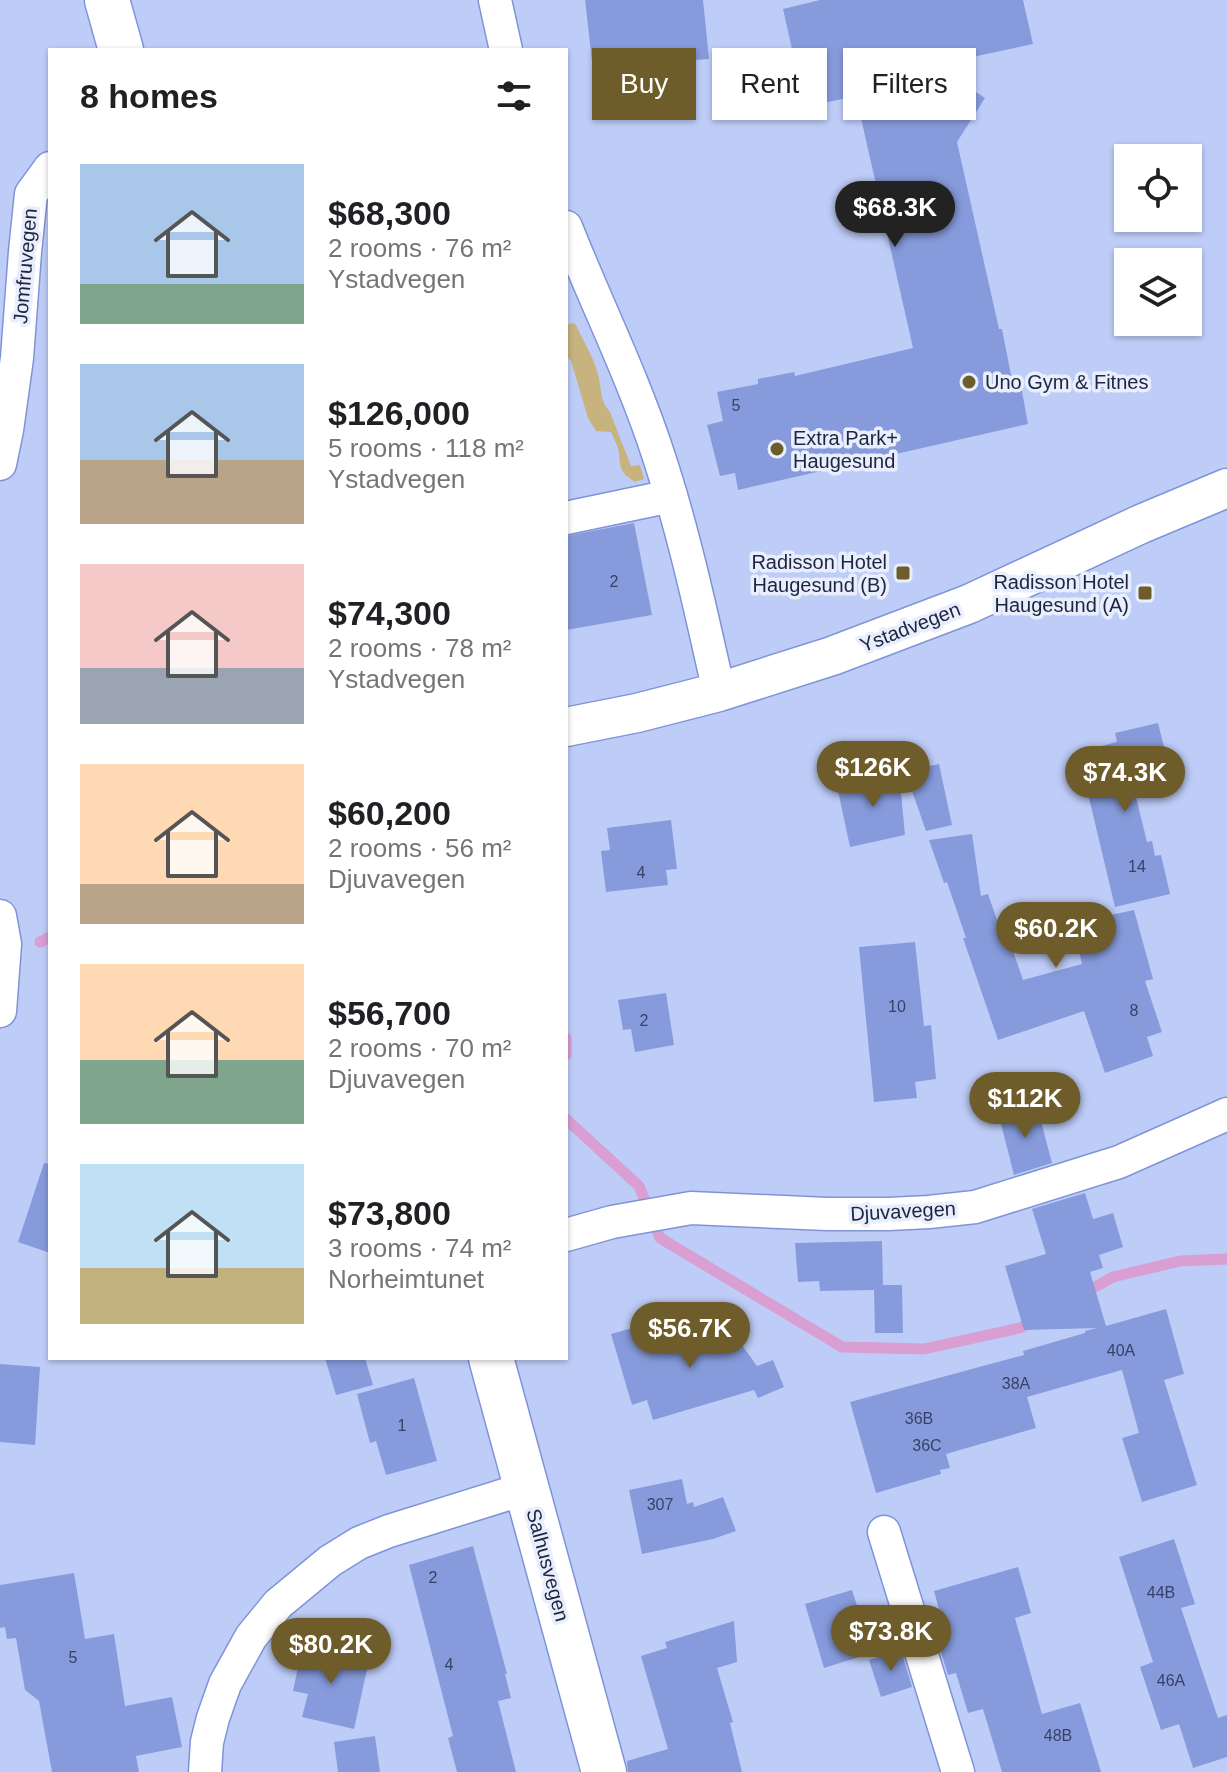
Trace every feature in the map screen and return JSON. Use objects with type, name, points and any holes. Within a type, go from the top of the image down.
[{"type":"main road","points":[[107,0],[120,48]]},
{"type":"main road","name":"Salhusvegen","points":[[492,1360],[604,1772]]},
{"type":"street","points":[[495,0],[506,48]]},
{"type":"street","name":"Jomfruvegen","points":[[0,464],[17,358],[31,194],[48,171]]},
{"type":"street","points":[[568,232],[641,406],[671,496],[687,549],[719,692]]},
{"type":"street","name":"Ystadvegen","points":[[568,727],[719,692],[832,656],[969,604],[1141,524],[1227,488]]},
{"type":"street","points":[[568,518],[671,496]]},
{"type":"street","points":[[0,916],[5,944],[0,1011]]},
{"type":"street","name":"Djuvavegen","points":[[568,1234],[612,1222],[691,1208],[889,1214],[975,1207],[1119,1162],[1227,1114]]},
{"type":"street","points":[[205,1772],[207,1742],[225,1684],[251,1637],[278,1604],[330,1561],[359,1543],[527,1488]]},
{"type":"street","points":[[884,1532],[958,1772]]},
{"type":"shaded area","points":[[568,324],[576,325],[594,362],[602,398],[631,466],[640,465],[644,479],[635,482],[624,473],[611,432],[596,431],[588,418],[568,358]]},
{"type":"building","points":[[585,0],[703,0],[709,59],[696,60],[696,48],[592,48],[592,61]]},
{"type":"building","points":[[820,0],[1023,0],[1033,44],[976,56],[976,48],[843,48],[843,99],[827,102],[827,48],[792,48],[783,9]]},
{"type":"building","points":[[976,92],[985,98],[976,112]]},
{"type":"building","points":[[861,120],[971,120],[957,142],[999,329],[1002,329],[1011,375],[1019,375],[1028,424],[738,490],[735,473],[720,476],[707,425],[723,421],[717,392],[758,384],[758,379],[794,372],[795,376],[913,348]]},
{"type":"building","points":[[634,523],[652,615],[568,630],[568,536]]},
{"type":"building","points":[[1158,723],[1167,759],[1129,768],[1147,842],[1152,841],[1155,856],[1161,855],[1170,894],[1115,907],[1078,752],[1117,742],[1115,733]]},
{"type":"building","points":[[939,764],[952,825],[926,831],[905,771]]},
{"type":"building","points":[[899,772],[905,835],[850,847],[837,786]]},
{"type":"building","points":[[671,820],[677,869],[666,870],[668,885],[606,892],[601,851],[610,850],[607,828]]},
{"type":"building","points":[[972,834],[981,896],[988,894],[1006,946],[1011,945],[1023,980],[1082,964],[1073,923],[1134,910],[1153,979],[1145,981],[1162,1032],[1147,1037],[1153,1056],[1105,1073],[1084,1011],[998,1040],[947,882],[944,883],[929,840]]},
{"type":"building","points":[[915,942],[924,1026],[931,1025],[936,1079],[915,1082],[917,1098],[874,1102],[859,947]]},
{"type":"building","points":[[666,993],[674,1045],[635,1052],[631,1029],[623,1030],[618,1000]]},
{"type":"building","points":[[1037,1106],[1052,1163],[1014,1175],[999,1116]]},
{"type":"building","points":[[44,1163],[48,1164],[48,1252],[18,1242]]},
{"type":"building","points":[[1085,1193],[1093,1219],[1113,1213],[1123,1247],[1099,1255],[1103,1268],[1090,1272],[1106,1326],[1166,1309],[1184,1374],[1164,1380],[1197,1485],[1142,1502],[1122,1438],[1139,1433],[1122,1370],[1027,1397],[1036,1428],[946,1454],[950,1468],[940,1470],[941,1474],[876,1493],[850,1402],[1024,1355],[1023,1351],[1097,1328],[1024,1330],[1005,1266],[1046,1254],[1032,1209]]},
{"type":"building","points":[[882,1241],[883,1285],[902,1285],[903,1333],[875,1333],[874,1290],[820,1291],[819,1281],[798,1282],[795,1243]]},
{"type":"building","points":[[726,1323],[757,1366],[773,1360],[784,1387],[758,1398],[754,1390],[653,1420],[647,1400],[632,1405],[611,1334],[640,1326],[648,1345]]},
{"type":"building","points":[[326,1360],[366,1360],[373,1385],[336,1395]]},
{"type":"building","points":[[0,1364],[40,1367],[35,1445],[0,1442]]},
{"type":"building","points":[[414,1378],[437,1461],[386,1475],[376,1441],[370,1443],[357,1394]]},
{"type":"building","points":[[682,1479],[687,1504],[693,1502],[694,1507],[723,1497],[736,1531],[642,1554],[629,1490]]},
{"type":"building","points":[[1174,1539],[1195,1604],[1181,1608],[1218,1718],[1227,1715],[1227,1757],[1193,1768],[1179,1724],[1161,1730],[1140,1667],[1153,1662],[1119,1557]]},
{"type":"building","points":[[473,1546],[507,1674],[511,1698],[498,1701],[516,1772],[457,1772],[448,1738],[453,1736],[409,1565]]},
{"type":"building","points":[[1018,1567],[1031,1613],[1015,1618],[1042,1714],[1080,1703],[1101,1772],[1002,1772],[983,1709],[968,1713],[956,1673],[948,1675],[937,1639],[946,1635],[934,1591]]},
{"type":"building","points":[[74,1573],[85,1639],[114,1634],[125,1706],[172,1697],[182,1747],[136,1756],[139,1772],[52,1772],[39,1701],[25,1690],[16,1638],[7,1639],[5,1627],[0,1628],[0,1585]]},
{"type":"building","points":[[852,1590],[872,1653],[824,1668],[805,1604]]},
{"type":"building","points":[[734,1621],[737,1662],[717,1668],[733,1722],[730,1723],[742,1772],[628,1772],[627,1761],[668,1749],[641,1656],[667,1648],[665,1642]]},
{"type":"building","points":[[302,1648],[369,1660],[354,1729],[302,1717],[308,1694],[293,1691]]},
{"type":"building","points":[[901,1650],[912,1687],[881,1697],[869,1660]]},
{"type":"building","points":[[375,1736],[380,1772],[338,1772],[334,1742]]},
{"type":"waterway","points":[[40,942],[48,938]]},
{"type":"waterway","points":[[568,1121],[639,1186],[660,1238],[842,1347],[924,1349],[1020,1328],[1035,1320]]},
{"type":"waterway","points":[[1082,1294],[1113,1277],[1180,1261],[1227,1259]]},
{"type":"place","name":"Uno Gym & Fitnes","points":[[969,382]]},
{"type":"place","name":"Extra Park+ Haugesund","points":[[777,449]]},
{"type":"place","name":"Radisson Hotel Haugesund (B)","points":[[903,573]]},
{"type":"place","name":"Radisson Hotel Haugesund (A)","points":[[1145,593]]}]
